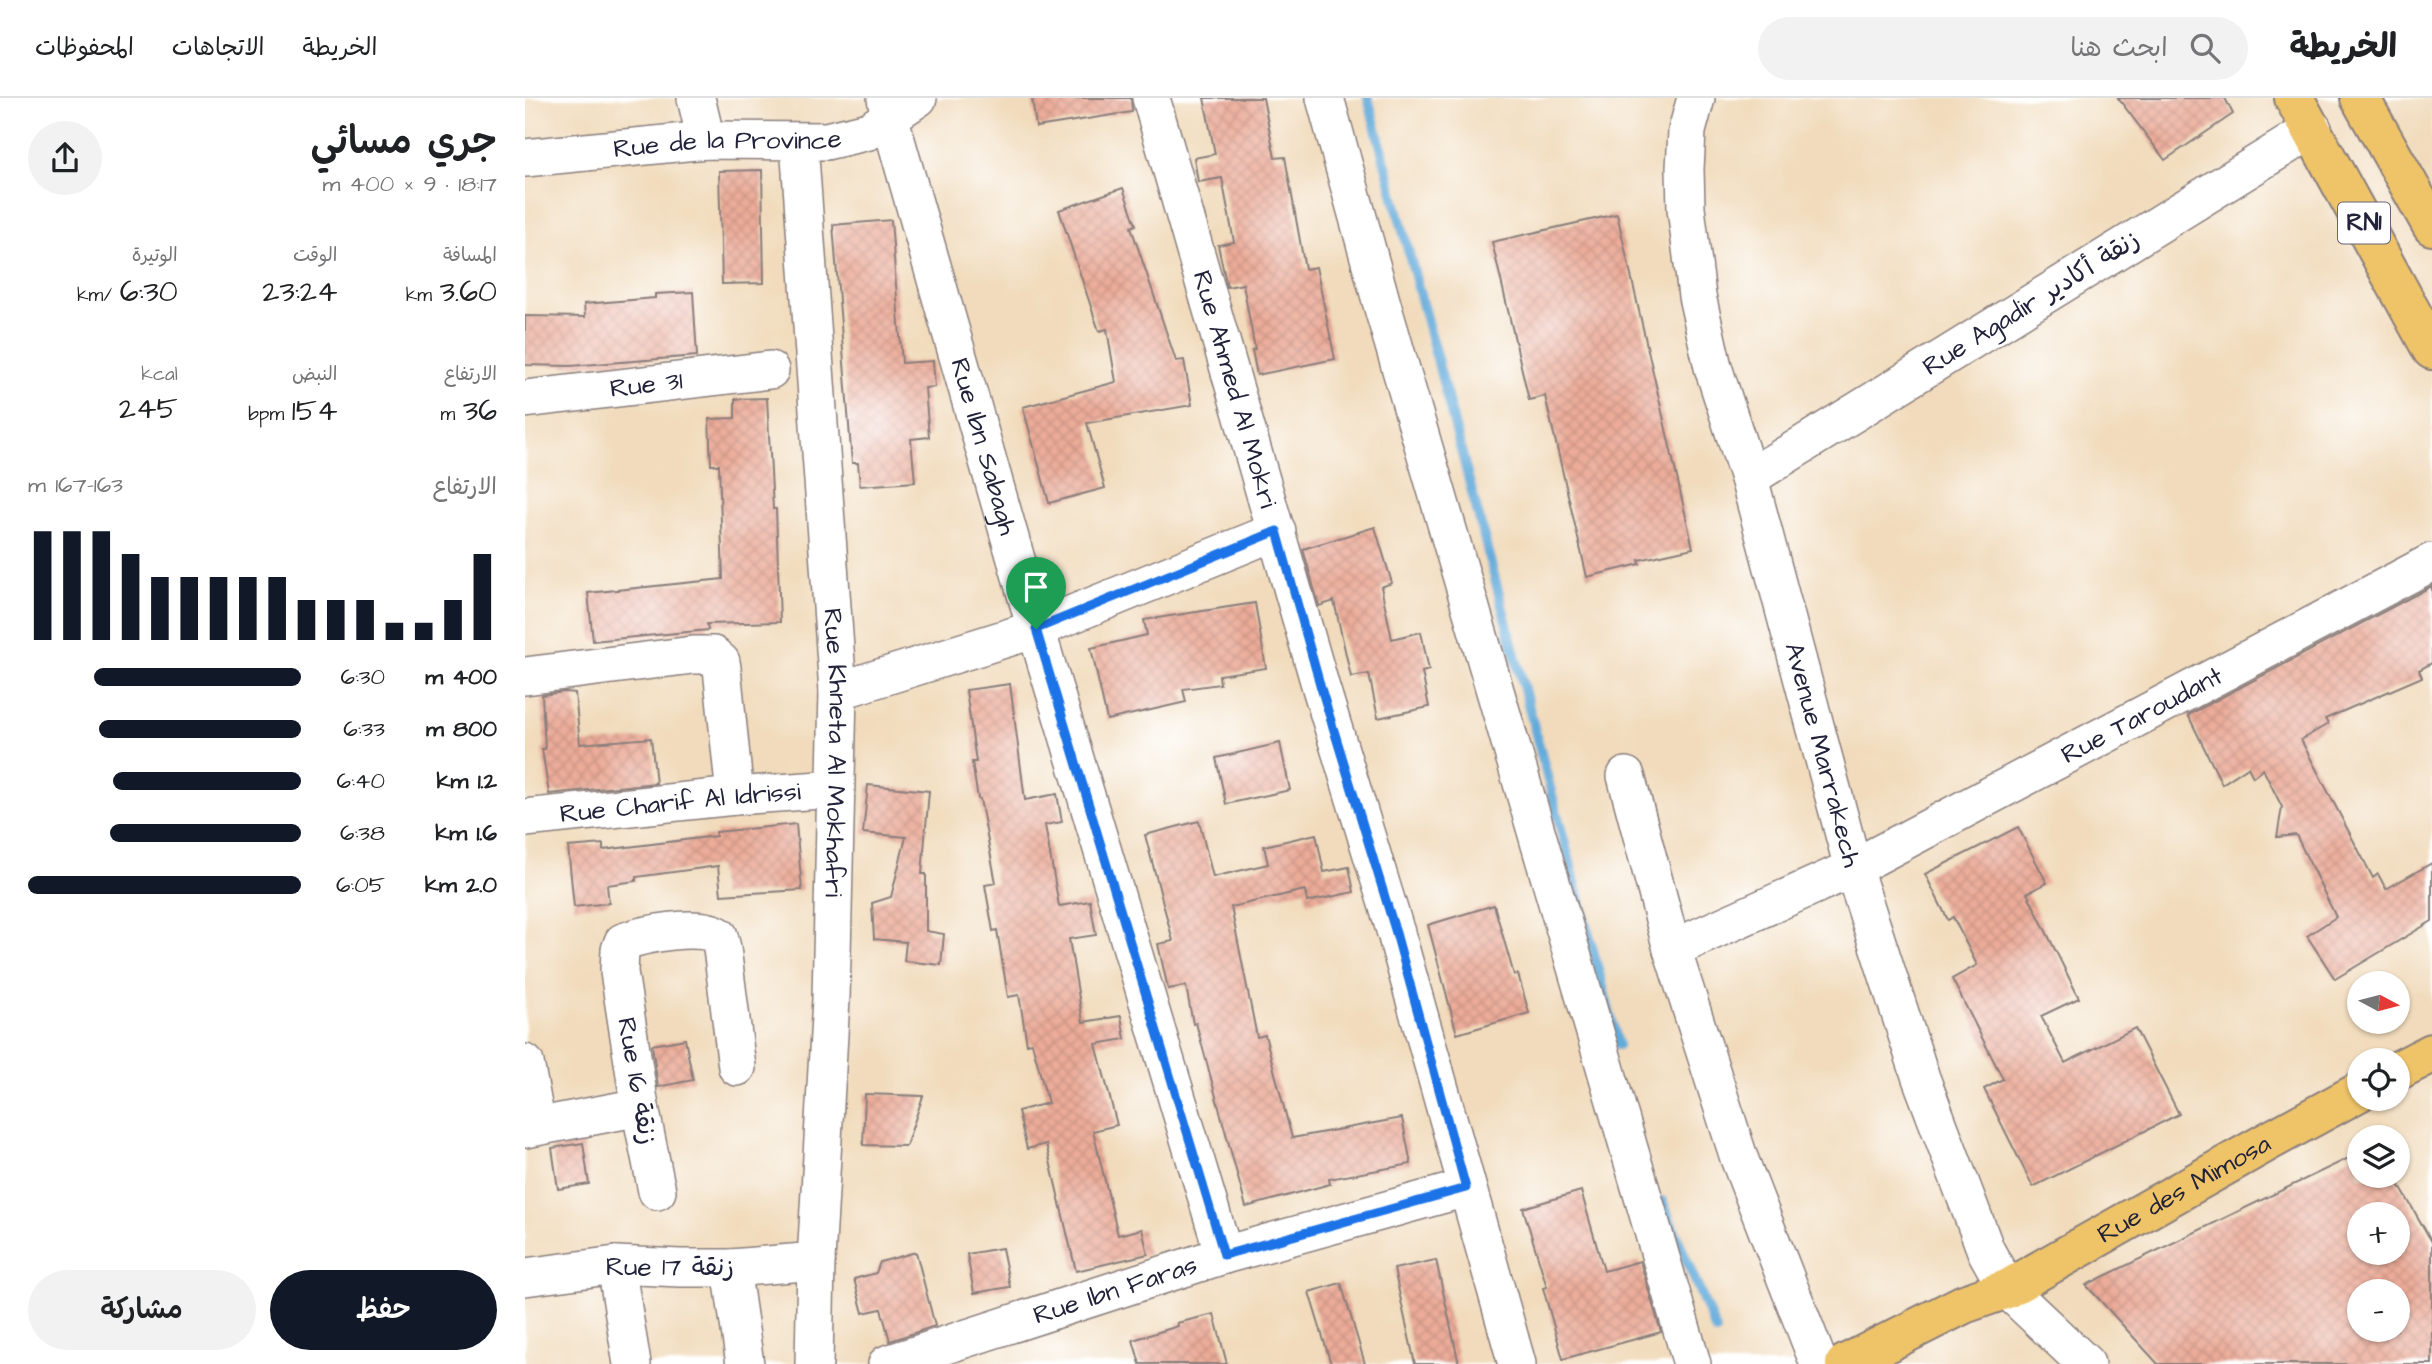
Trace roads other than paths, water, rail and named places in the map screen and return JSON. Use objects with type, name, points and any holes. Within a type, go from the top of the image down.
[{"type":"main road","name":"RN1","points":[[2360,98],[2432,226]]},
{"type":"main road","name":"RN1","points":[[2303,114],[2432,350]]},
{"type":"main road","points":[[2410,1064],[2432,1053]]},
{"type":"main road","name":"Rue des Mimosa","points":[[1845,1364],[1964,1304],[2007,1289],[2347,1099]]},
{"type":"street","points":[[696,98],[706,140]]},
{"type":"street","name":"Rue Ahmed Al Mokri","points":[[1151,98],[1325,701],[1396,933],[1517,1364]]},
{"type":"street","points":[[1325,98],[1387,321],[1692,1364]]},
{"type":"street","name":"Avenue Marrakech","points":[[1696,98],[1687,131],[1685,169],[1686,208],[1697,296],[1713,367],[1749,478],[1853,868],[1948,1153],[1986,1251],[2007,1289],[2086,1364]]},
{"type":"street","name":"Rue de la Province","points":[[525,158],[706,140],[799,143],[849,137],[869,131],[898,105]]},
{"type":"street","name":"Rue Ibn Sabagh","points":[[898,105],[1036,629],[1224,1255]]},
{"type":"street","name":"Rue Agadir زنقة أكادير","points":[[1749,478],[2303,114]]},
{"type":"street","name":"Rue Khneta Al Mokhafri","points":[[799,143],[838,691],[831,999],[816,1261],[814,1364]]},
{"type":"street","name":"Rue 31","points":[[525,399],[769,369]]},
{"type":"street","points":[[838,691],[1036,629],[1277,531]]},
{"type":"street","name":"Rue Taroudant","points":[[1672,949],[1853,868],[2432,562]]},
{"type":"street","points":[[525,676],[693,655],[713,655],[722,668],[736,796]]},
{"type":"street","points":[[1626,776],[1672,949],[1739,1158],[1819,1364]]},
{"type":"street","name":"Rue Charif Al Idrissi","points":[[525,818],[736,796],[835,789]]},
{"type":"street","name":"Rue 16 زنقة","points":[[657,1191],[640,1107],[619,972],[619,950],[623,942],[638,936],[695,930],[709,930],[719,936],[737,1067]]},
{"type":"street","points":[[525,1063],[531,1128],[640,1107]]},
{"type":"street","name":"Rue Ibn Faras","points":[[887,1364],[1224,1255],[1466,1188]]},
{"type":"street","name":"Rue 17 زنقة","points":[[525,1277],[616,1265],[731,1268],[816,1261]]},
{"type":"street","points":[[616,1265],[632,1364]]},
{"type":"street","points":[[731,1268],[745,1364]]},
{"type":"waterway","points":[[1368,98],[1618,1045]]},
{"type":"waterway","points":[[1662,1201],[1716,1331]]}]
